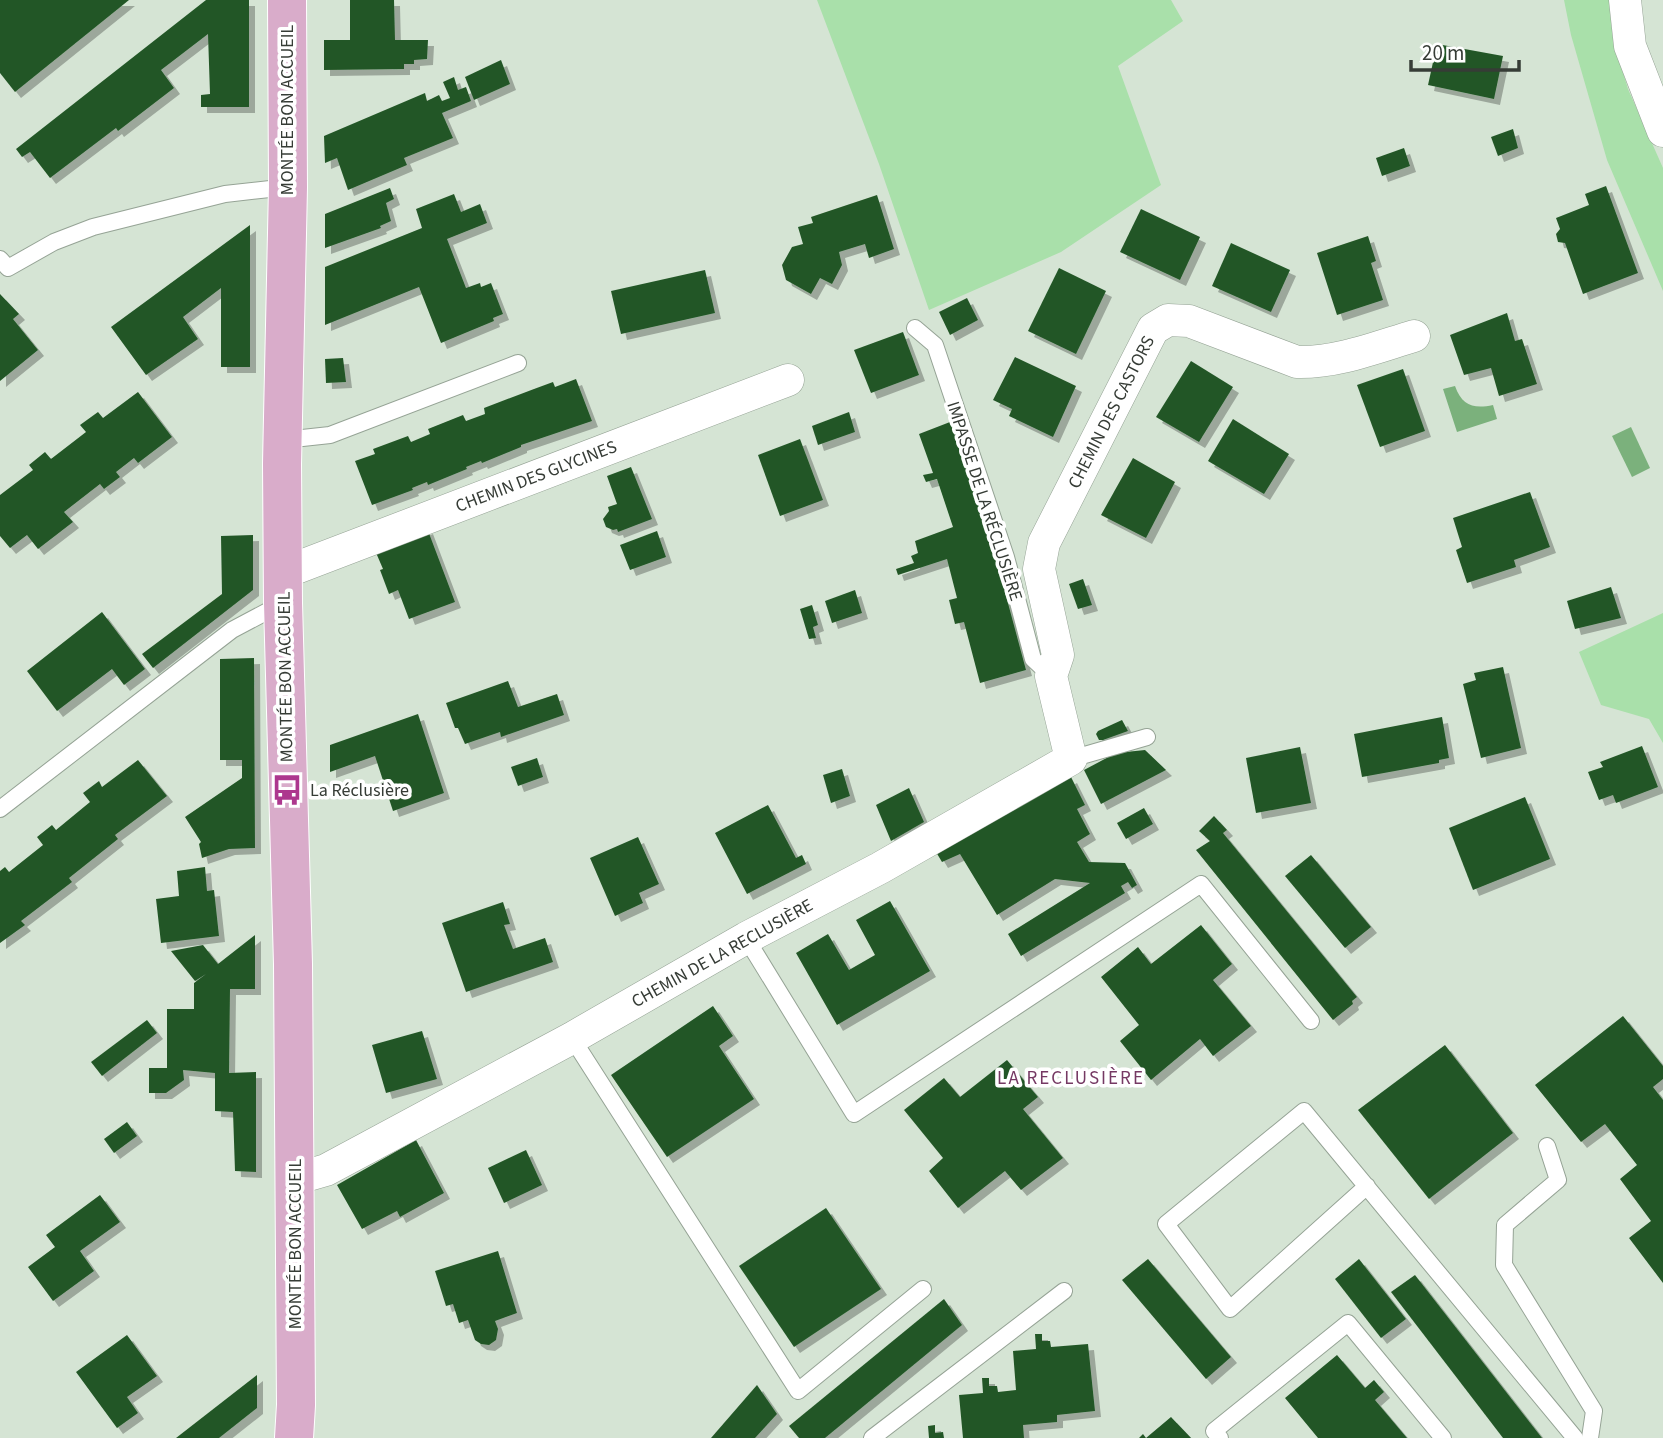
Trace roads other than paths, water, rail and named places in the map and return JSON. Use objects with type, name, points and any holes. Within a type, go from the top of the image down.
[{"type":"main road","name":"MONTÉE BON ACCUEIL","points":[[286,0],[288,187],[283,588],[293,964],[294,1438]]},
{"type":"street","points":[[1625,0],[1630,46],[1663,131]]},
{"type":"street","name":"CHEMIN DES CASTORS","points":[[1051,676],[1058,655],[1039,569],[1044,542],[1153,329],[1168,320],[1189,321],[1297,362],[1311,363],[1415,336]]},
{"type":"street","name":"CHEMIN DES GLYCINES","points":[[283,588],[788,380]]},
{"type":"street","points":[[1051,676],[1071,759]]},
{"type":"street","name":"CHEMIN DE LA RECLUSIÈRE","points":[[295,1179],[326,1170],[572,1038],[746,938],[880,868],[1071,759]]},
{"type":"lane","points":[[0,259],[8,268],[54,242],[93,227],[225,194],[288,187]]},
{"type":"lane","name":"IMPASSE DE LA RÉCLUSIÈRE","points":[[915,328],[935,345],[1006,557],[1033,659],[1051,676]]},
{"type":"lane","points":[[284,440],[330,435],[518,363]]},
{"type":"lane","points":[[0,809],[283,588]]},
{"type":"lane","points":[[1071,759],[1147,737]]},
{"type":"lane","points":[[746,938],[854,1114],[1201,884],[1311,1021]]},
{"type":"lane","points":[[572,1038],[798,1391],[923,1289]]},
{"type":"lane","points":[[1367,1185],[1230,1309],[1166,1224],[1304,1111],[1367,1185],[1575,1438]]},
{"type":"lane","points":[[1547,1146],[1558,1180],[1505,1225],[1504,1265],[1594,1411],[1590,1438]]},
{"type":"lane","points":[[872,1438],[1065,1291]]},
{"type":"lane","points":[[1220,1438],[1214,1431],[1348,1323],[1443,1438]]},
{"type":"place","name":"La Réclusière","points":[[287,790]]},
{"type":"district","name":"LA RECLUSIÈRE","points":[[1071,1077]]}]
